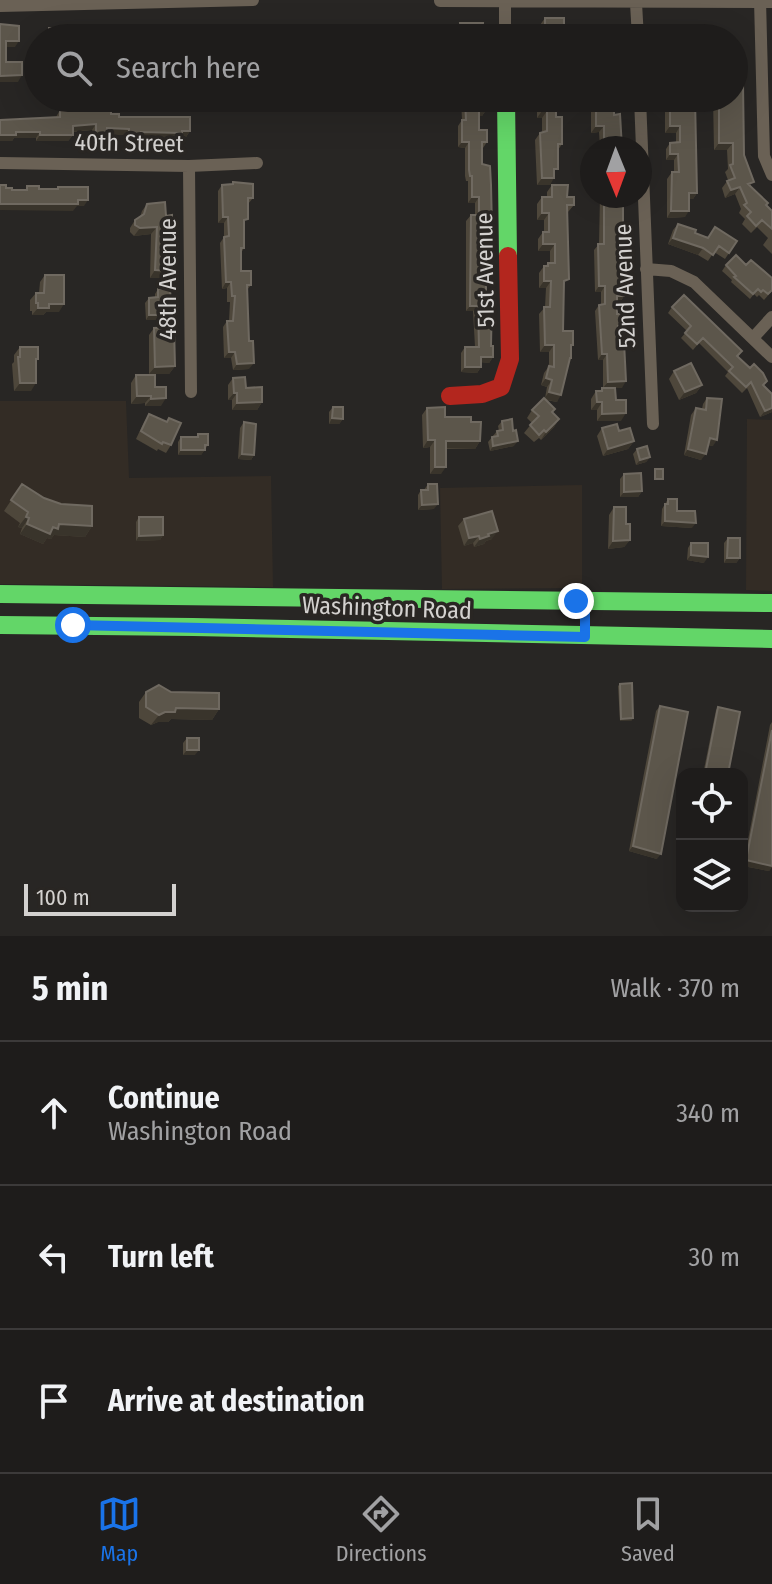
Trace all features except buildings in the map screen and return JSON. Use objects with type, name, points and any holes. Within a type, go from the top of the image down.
[{"type":"main road","name":"51st Avenue","points":[[450,396],[482,394],[501,387],[510,359],[506,112]]},
{"type":"main road","name":"Washington Road","points":[[0,594],[772,603]]},
{"type":"main road","points":[[585,601],[585,637]]},
{"type":"main road","name":"Washington Road","points":[[4,626],[168,626],[772,639]]},
{"type":"street","points":[[0,6],[253,0]]},
{"type":"street","points":[[440,1],[764,2],[764,156],[772,175]]},
{"type":"street","points":[[505,1],[505,24]]},
{"type":"street","points":[[636,3],[637,24]]},
{"type":"street","name":"52nd Avenue","points":[[640,112],[653,424]]},
{"type":"street","name":"40th Street","points":[[0,163],[189,166],[257,163]]},
{"type":"street","name":"48th Avenue","points":[[189,166],[191,392]]},
{"type":"street","points":[[646,269],[671,271],[694,282],[772,357]]},
{"type":"street","points":[[753,338],[772,317]]},
{"type":"shaded area","points":[[0,401],[126,401],[129,478],[271,476],[273,587],[0,584]]},
{"type":"shaded area","points":[[747,419],[772,420],[772,591],[746,590]]},
{"type":"shaded area","points":[[582,485],[582,588],[442,589],[440,488]]},
{"type":"traffic: fast","points":[[506,112],[508,256]]},
{"type":"traffic: fast","points":[[0,594],[772,603]]},
{"type":"traffic: fast","points":[[0,625],[772,639]]},
{"type":"traffic: jam","points":[[450,396],[482,394],[501,387],[510,359],[508,256]]},
{"type":"route","points":[[73,625],[585,637],[585,601],[576,601]]}]
